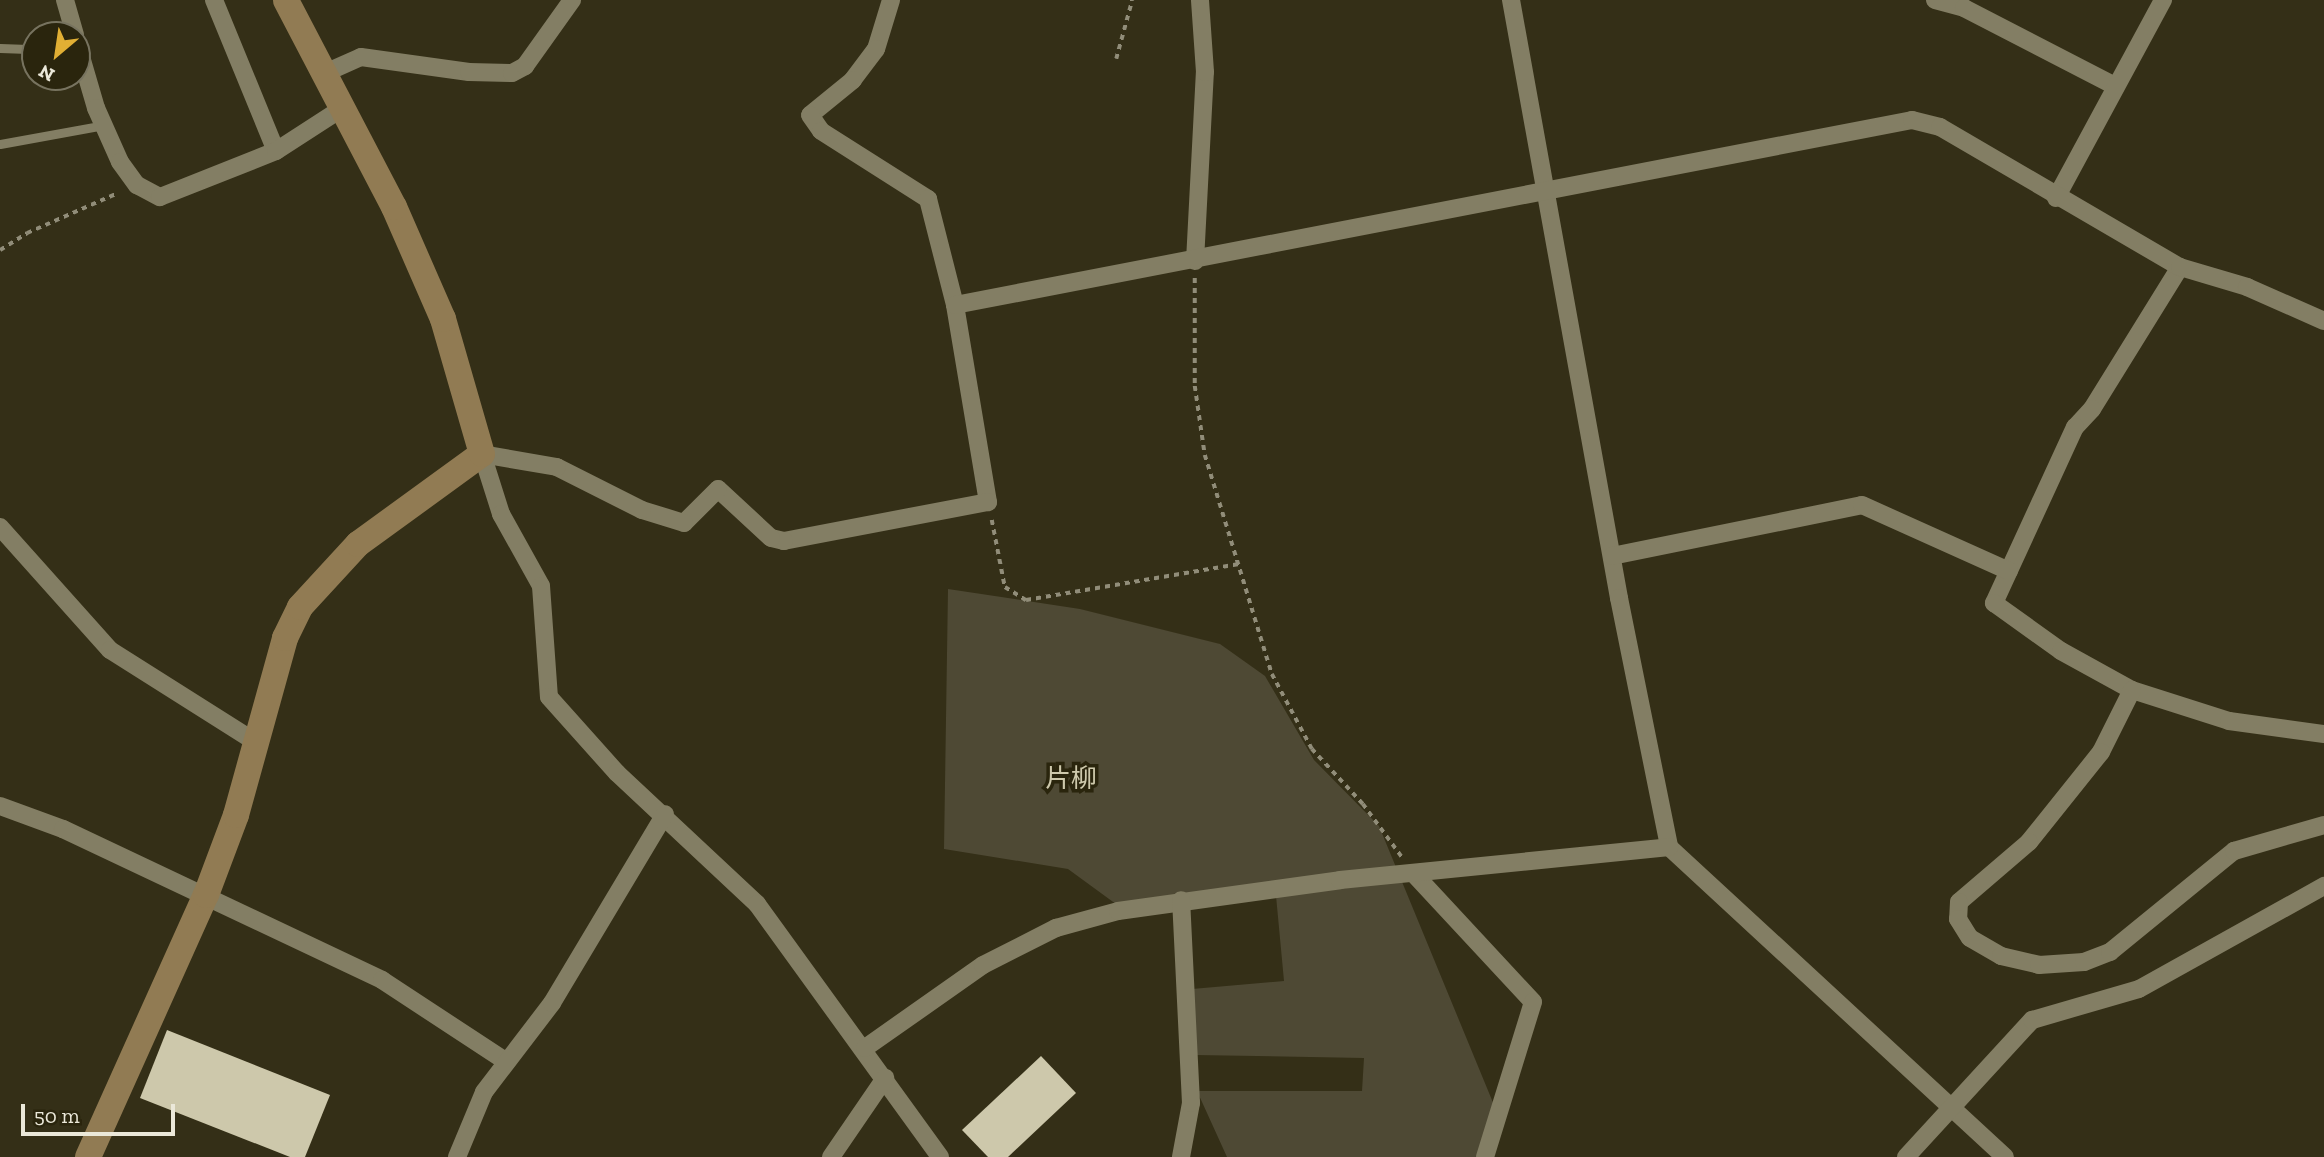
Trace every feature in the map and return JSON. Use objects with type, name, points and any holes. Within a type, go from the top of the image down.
[{"type":"street","points":[[65,0],[71,21]]},
{"type":"street","points":[[214,0],[276,151]]},
{"type":"street","points":[[286,0],[344,107],[443,319],[501,514],[541,586],[548,697],[617,773],[665,814],[757,904],[865,1048],[940,1157]]},
{"type":"street","points":[[325,74],[361,57],[469,72],[512,73],[525,66],[572,0]]},
{"type":"street","points":[[88,1157],[206,895],[257,743],[285,638],[313,589],[358,544],[482,454],[557,467],[642,510],[684,523],[718,489],[771,538],[784,541],[988,502],[955,305],[928,199],[821,131],[810,115],[853,80],[876,49],[891,0]]},
{"type":"street","points":[[1195,261],[1205,72],[1200,0]]},
{"type":"street","points":[[1511,0],[1549,192],[1612,556],[1669,847],[2005,1157]]},
{"type":"street","points":[[1935,0],[1964,8],[2115,86]]},
{"type":"street","points":[[2056,198],[2164,0]]},
{"type":"street","points":[[91,85],[105,125],[136,185],[160,197],[276,151],[344,107]]},
{"type":"street","points":[[955,305],[1195,261],[1912,120],[1940,127],[2056,198],[2180,267],[2246,287],[2324,321]]},
{"type":"street","points":[[2180,267],[2092,409],[2075,427],[1994,603],[2061,651],[2132,690],[2229,721],[2324,734]]},
{"type":"street","points":[[1612,556],[1862,505],[2008,571]]},
{"type":"street","points":[[0,527],[110,650],[257,743]]},
{"type":"street","points":[[2132,690],[2101,752],[2029,842],[1959,902],[1958,919],[1970,938],[2001,956],[2039,965],[2084,962],[2110,952],[2234,851],[2324,825]]},
{"type":"street","points":[[0,806],[64,829],[382,979],[507,1062]]},
{"type":"street","points":[[457,1157],[484,1092],[552,1003],[665,814]]},
{"type":"street","points":[[865,1048],[983,965],[1056,928],[1181,900],[1669,847]]},
{"type":"street","points":[[1415,875],[1533,1002],[1485,1157]]},
{"type":"street","points":[[1906,1157],[2032,1020],[2140,989],[2324,886]]},
{"type":"street","points":[[1181,900],[1191,1103],[1181,1157]]},
{"type":"street","points":[[831,1157],[885,1077]]},
{"type":"lane","points":[[0,48],[21,49]]},
{"type":"lane","points":[[0,144],[105,125]]},
{"type":"path","points":[[1116,59],[1132,0]]},
{"type":"path","points":[[0,250],[27,233],[136,185]]},
{"type":"path","points":[[1195,261],[1195,386],[1205,456],[1272,674],[1312,749],[1363,804],[1415,875]]},
{"type":"path","points":[[988,502],[1005,587],[1026,600],[1239,564]]},
{"type":"shaded area","points":[[948,589],[1080,609],[1220,644],[1265,676],[1314,760],[1379,826],[1501,1122],[1477,1157],[1227,1157],[1197,1091],[1362,1091],[1364,1058],[1195,1055],[1192,989],[1284,981],[1275,885],[1120,907],[1068,869],[944,849]]},
{"type":"building","points":[[167,1030],[330,1095],[305,1157],[290,1157],[140,1098]]},
{"type":"building","points":[[1041,1056],[1076,1093],[1008,1157],[988,1157],[962,1130]]},
{"type":"district","name":"片柳","points":[[1071,779]]}]
